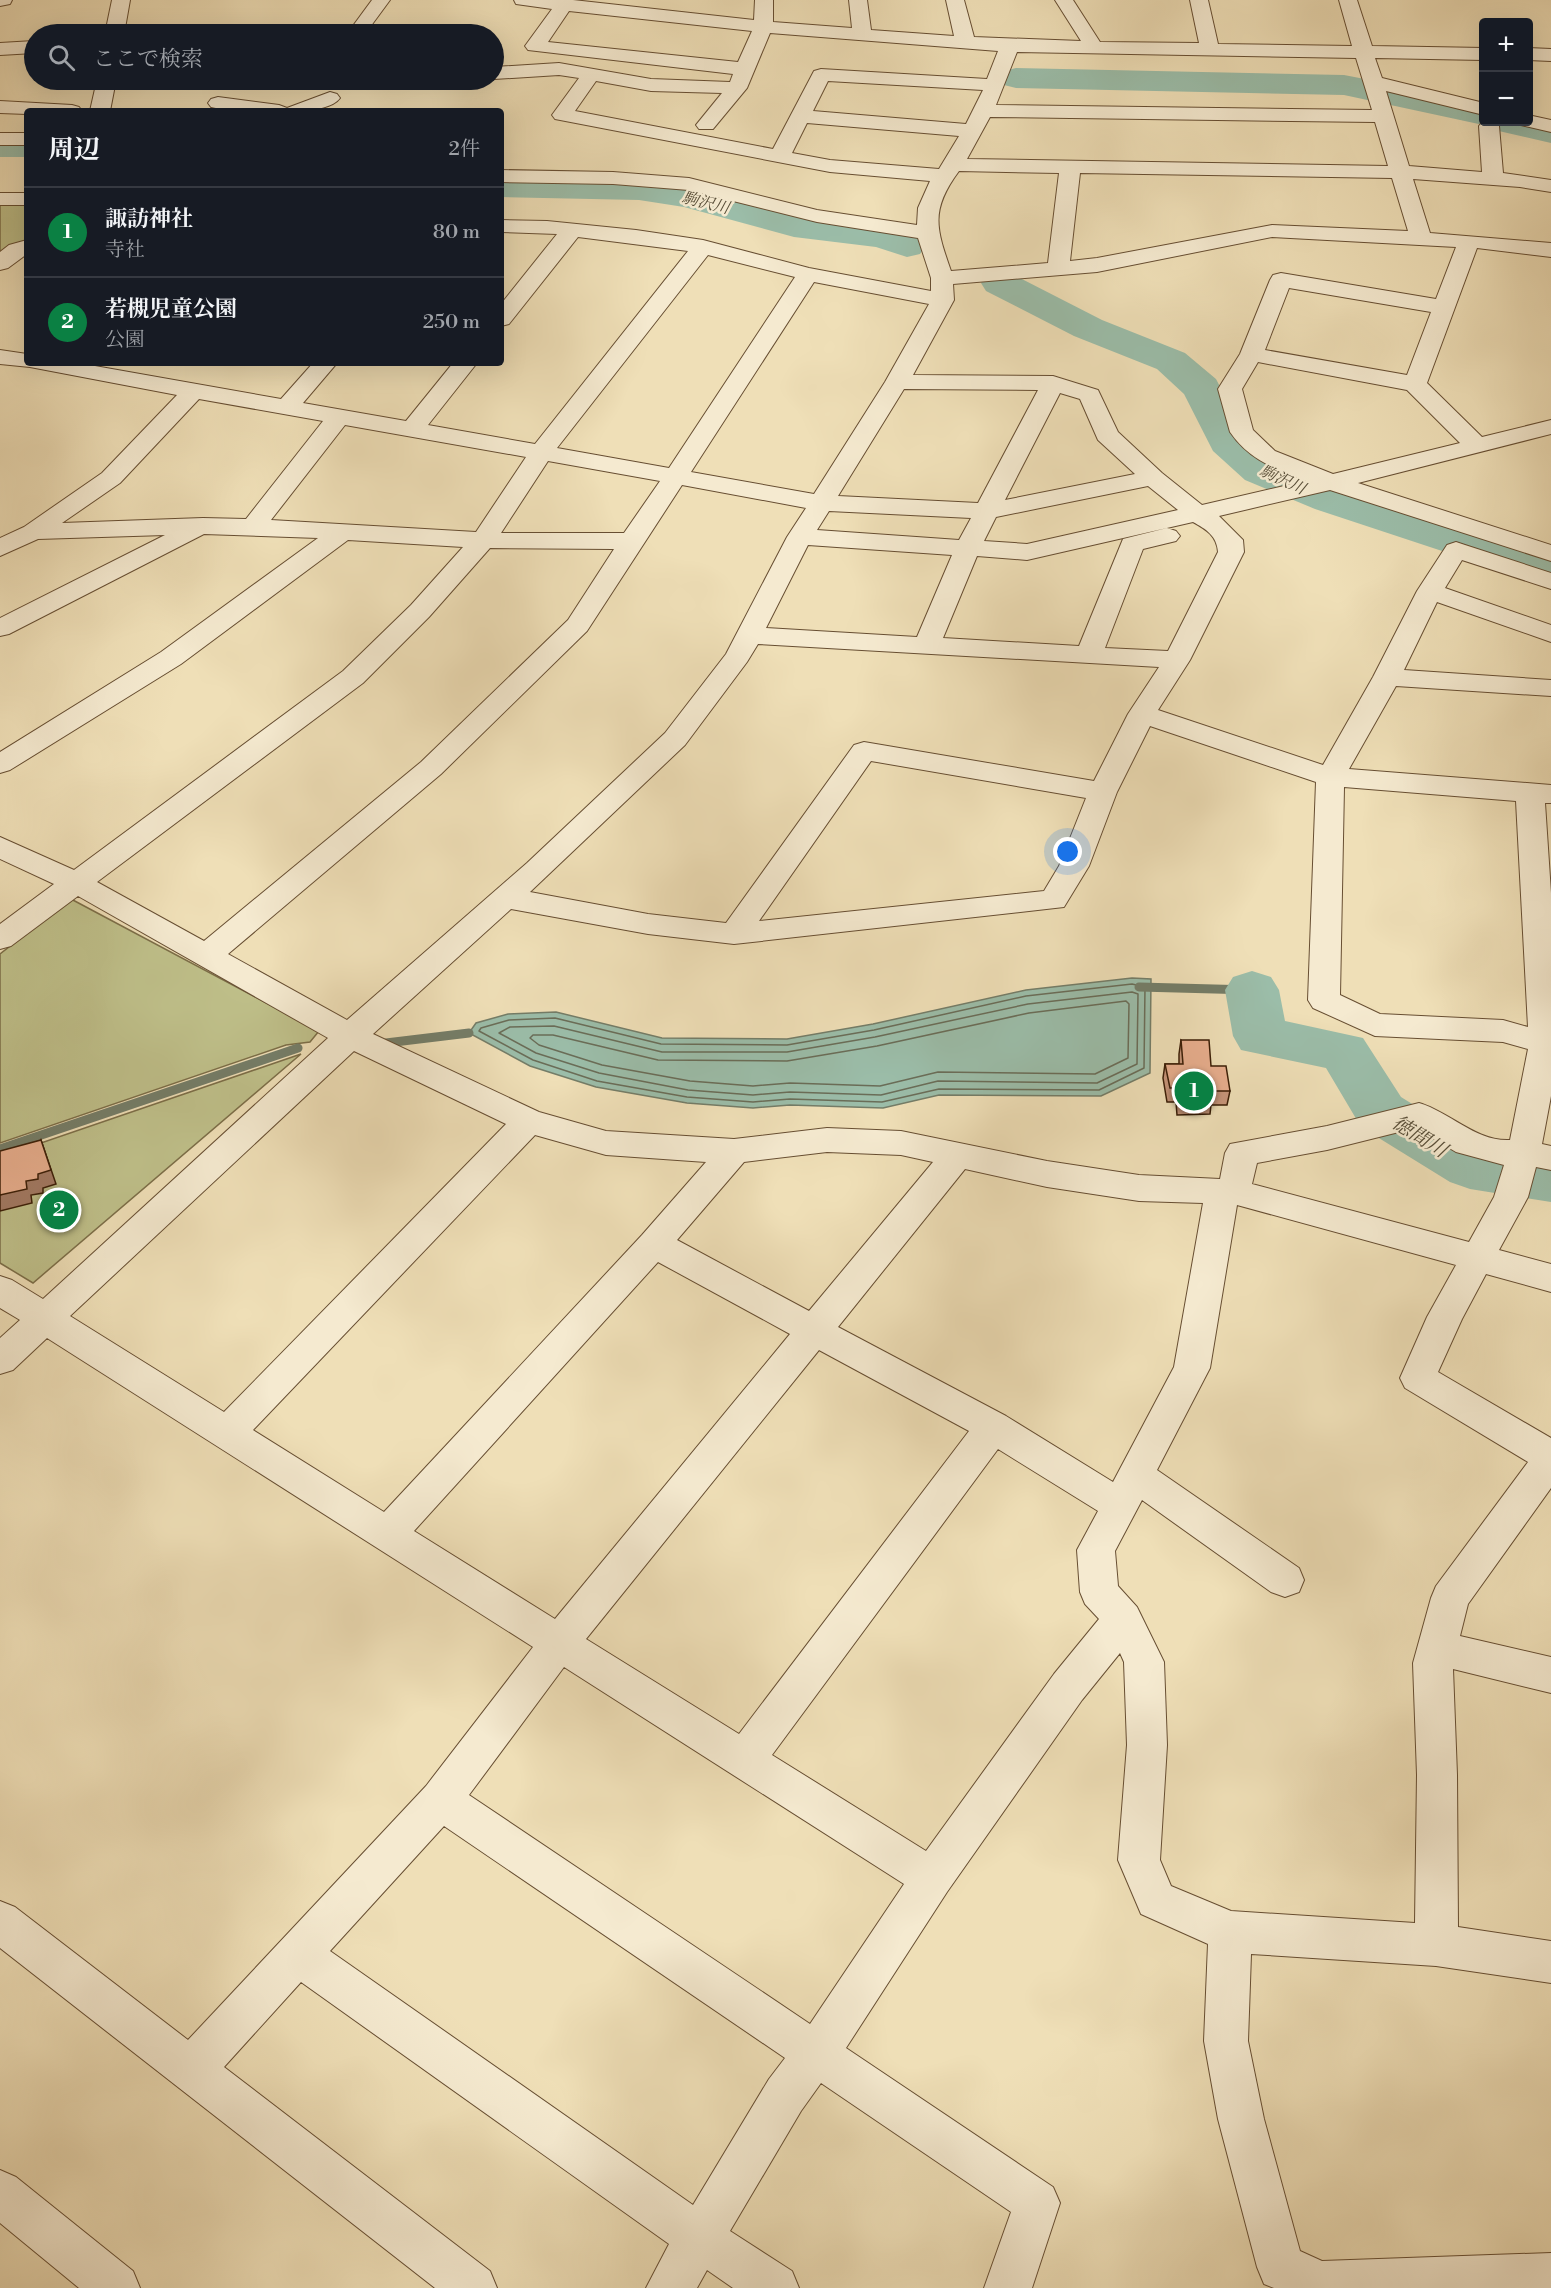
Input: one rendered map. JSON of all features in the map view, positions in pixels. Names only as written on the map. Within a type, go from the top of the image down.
[{"type":"street","points":[[117,24],[121,0]]},
{"type":"street","points":[[363,24],[381,0]]},
{"type":"street","points":[[523,0],[763,27],[1010,46],[1479,54]]},
{"type":"street","points":[[706,125],[737,88],[763,27],[764,0]]},
{"type":"street","points":[[858,0],[862,34]]},
{"type":"street","points":[[955,0],[965,41]]},
{"type":"street","points":[[1064,0],[1094,47]]},
{"type":"street","points":[[1199,0],[1210,49]]},
{"type":"street","points":[[1348,0],[1422,239]]},
{"type":"street","points":[[564,4],[536,46],[745,69]]},
{"type":"street","points":[[0,1360],[350,1036],[505,898],[675,739],[738,656],[800,537],[897,382],[942,289],[927,233],[929,208],[938,185],[949,171],[983,111],[1010,46]]},
{"type":"street","points":[[0,49],[24,48]]},
{"type":"street","points":[[1533,54],[1551,55]]},
{"type":"street","points":[[504,72],[559,69],[651,85],[737,88]]},
{"type":"street","points":[[591,75],[562,116],[830,166],[949,171],[1070,166],[1401,172],[1551,186]]},
{"type":"street","points":[[779,157],[821,75],[994,85]]},
{"type":"street","points":[[1374,82],[1479,116]]},
{"type":"street","points":[[101,108],[104,90]]},
{"type":"street","points":[[302,108],[331,96]]},
{"type":"street","points":[[218,104],[253,108]]},
{"type":"street","points":[[0,107],[24,108]]},
{"type":"street","points":[[983,111],[1384,116]]},
{"type":"street","points":[[800,116],[973,131]]},
{"type":"street","points":[[1533,122],[1551,126]]},
{"type":"street","points":[[1487,126],[1493,179]]},
{"type":"street","points":[[0,139],[24,139]]},
{"type":"street","points":[[1058,269],[1070,166]]},
{"type":"street","points":[[504,176],[614,178],[689,184],[817,216],[927,233]]},
{"type":"street","points":[[0,198],[24,199]]},
{"type":"street","points":[[504,226],[636,236],[703,247],[808,274],[942,289],[1058,269],[1097,265],[1272,231],[1469,241],[1551,250]]},
{"type":"street","points":[[504,315],[572,230]]},
{"type":"street","points":[[1415,384],[1469,241]]},
{"type":"street","points":[[0,939],[353,677],[420,611],[483,540],[542,452],[703,247]]},
{"type":"street","points":[[0,262],[24,248]]},
{"type":"street","points":[[207,955],[431,768],[578,625],[808,274]]},
{"type":"street","points":[[1443,307],[1281,280],[1252,354],[1230,389],[1242,432],[1266,456],[1325,484],[1551,553]]},
{"type":"street","points":[[1252,354],[1415,384],[1477,446]]},
{"type":"street","points":[[1,360],[24,361]]},
{"type":"street","points":[[55,366],[822,503],[988,512],[1153,478]]},
{"type":"street","points":[[157,385],[175,366]]},
{"type":"street","points":[[287,407],[321,366]]},
{"type":"street","points":[[412,429],[463,366]]},
{"type":"street","points":[[505,898],[648,924],[734,933],[1053,900],[1074,866],[1103,792],[1142,714],[1177,660],[1231,552],[1230,540],[1153,478],[1107,435],[1090,395],[1053,383],[897,382]]},
{"type":"street","points":[[927,645],[967,549],[1053,383]]},
{"type":"street","points":[[0,548],[33,532],[111,478],[194,390]]},
{"type":"street","points":[[254,526],[339,416]]},
{"type":"street","points":[[1089,655],[1132,544],[1267,498],[1551,428]]},
{"type":"street","points":[[800,537],[1027,552],[1206,519]]},
{"type":"street","points":[[0,628],[203,526]]},
{"type":"street","points":[[33,532],[254,526],[483,540],[631,541]]},
{"type":"street","points":[[0,764],[171,658],[343,532]]},
{"type":"street","points":[[1548,1043],[1503,1031],[1375,1025],[1324,1000],[1330,777],[1387,677],[1430,591],[1456,550],[1551,581]]},
{"type":"street","points":[[1430,591],[1551,634]]},
{"type":"street","points":[[748,635],[1177,660]]},
{"type":"street","points":[[1387,677],[1551,688]]},
{"type":"street","points":[[1142,714],[1330,777],[1540,792],[1548,1043],[1532,1157],[1445,1317],[1418,1378],[1551,1458],[1450,1598],[1433,1663],[1437,1775],[1436,1946]]},
{"type":"street","points":[[734,933],[864,751],[1103,792]]},
{"type":"street","points":[[0,847],[75,882],[350,1036],[529,1121],[606,1143],[734,1151],[827,1140],[901,1143],[1047,1174],[1138,1188],[1228,1192],[1551,1278]]},
{"type":"street","points":[[1532,1157],[1501,1153],[1468,1143],[1419,1115],[1393,1123],[1242,1153],[1228,1192],[1192,1368],[1096,1550],[1099,1592],[1123,1619],[1144,1662],[1147,1745],[1140,1860],[1156,1900],[1230,1932],[1436,1946],[1551,1962]]},
{"type":"street","points":[[227,1433],[529,1121]]},
{"type":"street","points":[[388,1534],[654,1244],[734,1151]]},
{"type":"street","points":[[191,2070],[441,1800],[559,1643],[957,1156]]},
{"type":"street","points":[[654,1244],[993,1427],[1128,1490],[1285,1580]]},
{"type":"street","points":[[0,1290],[932,1878]]},
{"type":"street","points":[[744,1760],[993,1427]]},
{"type":"street","points":[[670,2288],[785,2095],[932,1878],[1068,1687],[1123,1619]]},
{"type":"street","points":[[1438,1648],[1551,1675]]},
{"type":"street","points":[[441,1800],[1037,2203],[1008,2288]]},
{"type":"street","points":[[0,1923],[473,2288]]},
{"type":"street","points":[[1230,1932],[1226,2041],[1241,2119],[1281,2267],[1321,2285],[1551,2277]]},
{"type":"street","points":[[298,1954],[700,2238],[775,2288]]},
{"type":"street","points":[[0,2193],[116,2288]]},
{"type":"green space","points":[[0,200],[24,200],[24,246],[0,260]]},
{"type":"green space","points":[[71,899],[319,1031],[310,1042],[286,1045],[0,1143],[0,954]]},
{"type":"green space","points":[[301,1054],[33,1283],[0,1263],[0,1157]]},
{"type":"water","points":[[1132,978],[1151,979],[1150,1073],[1101,1096],[939,1095],[883,1108],[790,1105],[753,1108],[687,1103],[596,1087],[530,1066],[469,1033],[476,1023],[508,1014],[556,1012],[662,1038],[787,1039],[873,1024],[1026,990]]},
{"type":"building","points":[[1181,1040],[1209,1040],[1211,1066],[1226,1066],[1230,1091],[1212,1091],[1212,1100],[1180,1101],[1179,1088],[1170,1088],[1165,1064],[1183,1064]]},
{"type":"building","points":[[41,1140],[51,1170],[38,1174],[38,1179],[26,1181],[27,1189],[0,1195],[0,1151]]},
{"type":"waterway","points":[[1016,78],[1344,85],[1401,96],[1479,116]]},
{"type":"waterway","points":[[1520,126],[1551,133]]},
{"type":"waterway","name":"駒沢川","points":[[0,146],[24,146]]},
{"type":"waterway","name":"駒沢川","points":[[504,186],[639,189],[687,197],[794,226],[883,237],[907,246]]},
{"type":"waterway","name":"駒沢川","points":[[1000,283],[1088,328],[1171,361],[1202,388],[1228,442],[1260,471],[1330,500],[1551,574]]},
{"type":"waterway","points":[[1139,987],[1252,990]]},
{"type":"waterway","name":"徳間川","points":[[1252,990],[1260,1036],[1344,1052],[1381,1112],[1470,1167],[1551,1180]]},
{"type":"waterway","points":[[386,1043],[469,1033]]},
{"type":"waterway","points":[[0,1149],[298,1048]]},
{"type":"place","name":"諏訪神社","points":[[1194,1091]]},
{"type":"place","name":"若槻児童公園","points":[[59,1210]]}]
